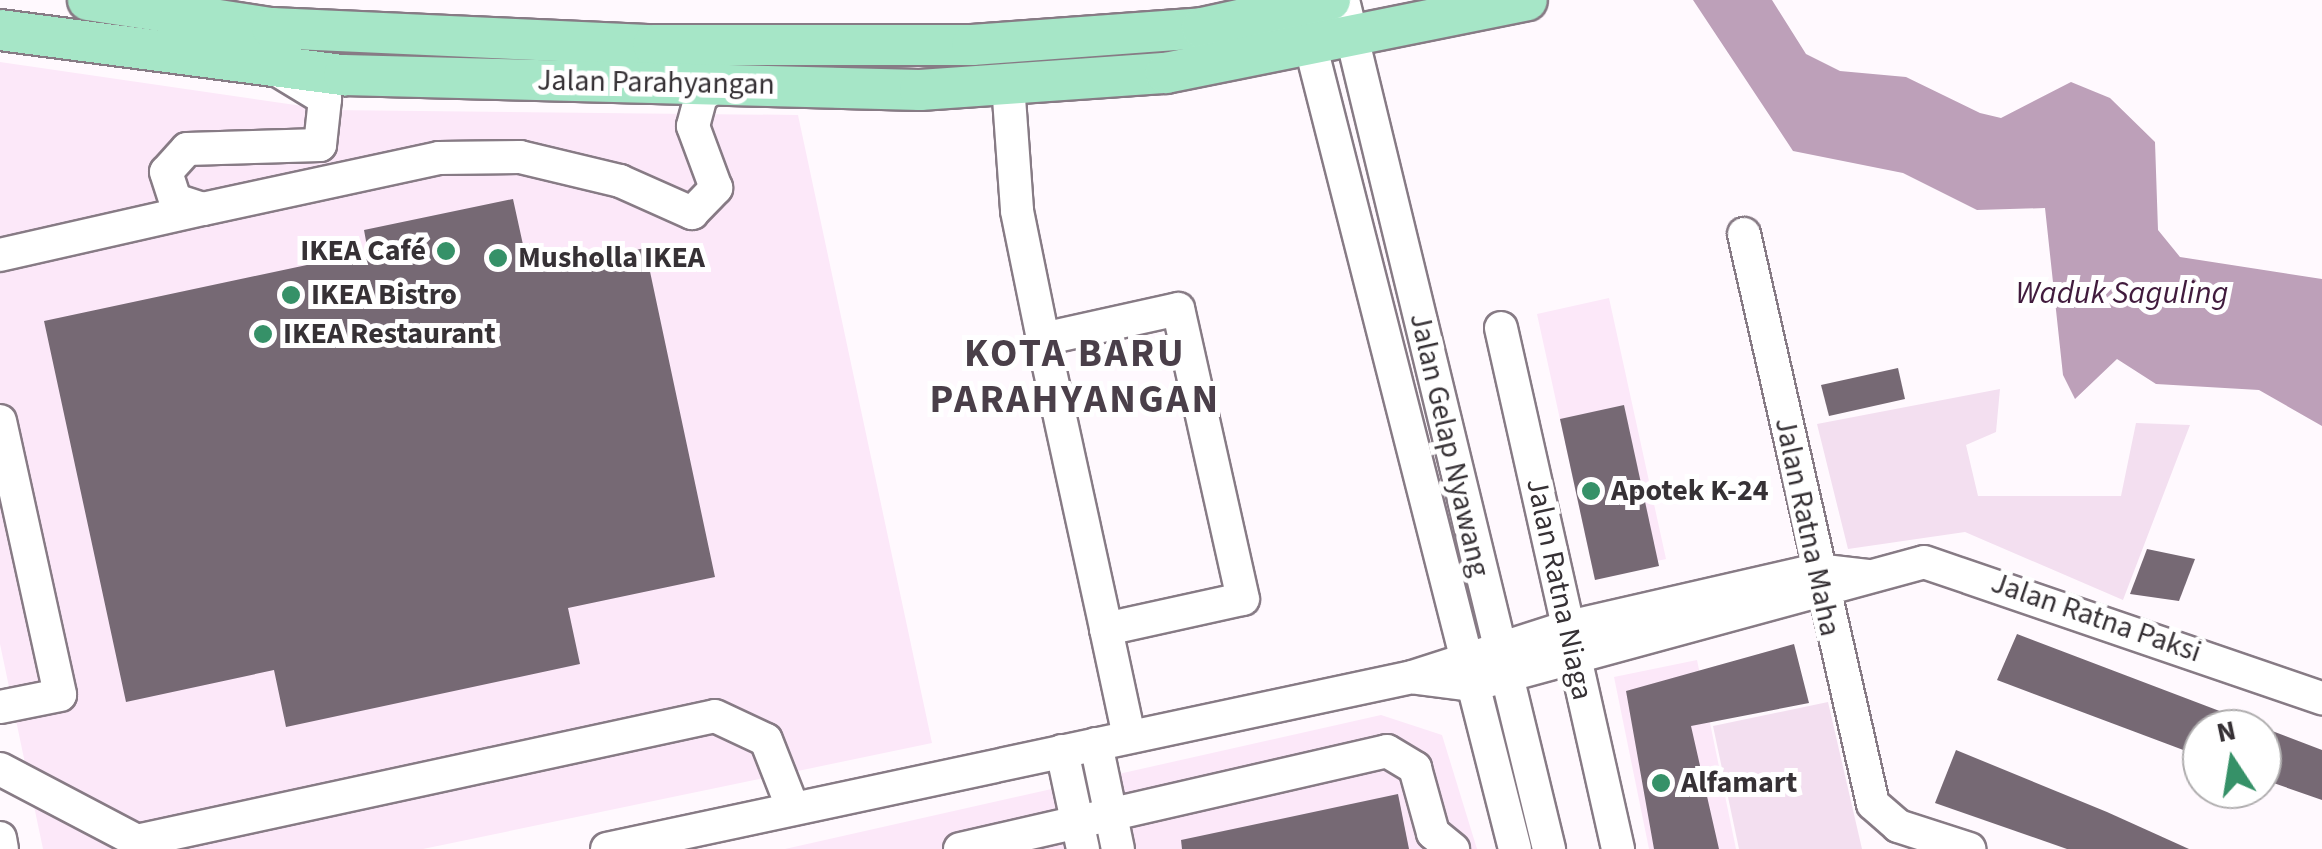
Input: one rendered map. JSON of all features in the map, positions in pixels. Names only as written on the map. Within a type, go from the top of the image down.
[{"type":"main road","name":"Jalan Parahyangan","points":[[88,0],[269,47],[972,45],[1202,28],[1315,4]]},
{"type":"main road","name":"Jalan Parahyangan","points":[[0,30],[269,47],[718,85],[1008,84],[1166,74],[1312,48],[1527,0]]},
{"type":"street","points":[[1343,0],[1354,39]]},
{"type":"street","name":"Jalan Parahyangan","points":[[1312,48],[1315,4]]},
{"type":"street","name":"Jalan Gelap Nyawang","points":[[1354,39],[1485,666],[1509,848]]},
{"type":"street","points":[[203,209],[169,192],[166,172],[178,154],[307,152],[326,136],[325,98],[269,47]]},
{"type":"street","name":"Jalan Gelap Nyawang","points":[[1312,48],[1485,666],[1549,849]]},
{"type":"street","points":[[1008,84],[1010,168],[1129,736]]},
{"type":"street","points":[[0,255],[439,158],[520,157],[620,181],[692,213],[716,188],[693,126],[701,96],[718,85]]},
{"type":"street","name":"Jalan Ratna Maha","points":[[1744,234],[1818,582],[1882,816],[1969,849]]},
{"type":"street","points":[[1044,339],[1178,309],[1243,599],[1106,628]]},
{"type":"street","name":"Jalan Ratna Niaga","points":[[1500,328],[1618,849]]},
{"type":"street","points":[[0,421],[60,694],[0,707]]},
{"type":"street","name":"Jalan Ratna Paksi","points":[[607,849],[1129,736],[1485,666],[1818,582],[1942,564],[2322,698]]},
{"type":"street","points":[[0,768],[137,841],[715,716],[766,740],[793,809]]},
{"type":"street","points":[[1096,744],[1118,849]]},
{"type":"street","points":[[1062,751],[1081,836]]},
{"type":"street","points":[[960,849],[1081,836],[1112,815],[1387,751],[1415,768],[1433,833],[1453,849]]},
{"type":"street","points":[[0,838],[2,849]]},
{"type":"shaded area","points":[[0,62],[330,110],[798,115],[932,743],[423,849],[43,849],[0,644]]},
{"type":"shaded area","points":[[1609,298],[1666,559],[1594,575],[1537,314]]},
{"type":"shaded area","points":[[2000,389],[1996,432],[1966,445],[1978,496],[2121,496],[2136,423],[2190,425],[2123,600],[1965,532],[1848,549],[1817,424]]},
{"type":"shaded area","points":[[1697,660],[1736,849],[1649,849],[1614,677]]},
{"type":"shaded area","points":[[1828,702],[1862,849],[1739,849],[1713,726]]},
{"type":"shaded area","points":[[1381,715],[1442,735],[1477,849],[785,849]]},
{"type":"water","name":"Waduk Saguling","points":[[1693,0],[1772,0],[1806,54],[1840,71],[1906,77],[1980,113],[2001,118],[2071,82],[2110,98],[2155,142],[2158,230],[2180,257],[2322,279],[2322,426],[2259,390],[2156,384],[2117,359],[2075,399],[2063,375],[2045,208],[1977,210],[1903,173],[1793,151]]},
{"type":"building","points":[[513,199],[529,272],[645,248],[715,577],[568,608],[580,664],[286,727],[274,670],[126,702],[44,321],[368,252],[364,230]]},
{"type":"building","points":[[1898,368],[1905,399],[1829,416],[1821,385]]},
{"type":"building","points":[[1624,405],[1659,566],[1595,580],[1560,419]]},
{"type":"building","points":[[2147,549],[2195,559],[2179,601],[2130,594]]},
{"type":"building","points":[[2017,634],[2214,709],[2182,709],[2182,749],[1997,680]]},
{"type":"building","points":[[1794,644],[1809,703],[1691,726],[1719,849],[1654,849],[1626,691]]},
{"type":"building","points":[[2282,735],[2322,750],[2322,800],[2282,786]]},
{"type":"building","points":[[1956,750],[2189,849],[2067,849],[1935,803]]},
{"type":"building","points":[[1398,794],[1409,849],[1182,849],[1181,840]]},
{"type":"place","name":"IKEA Café","points":[[446,251]]},
{"type":"place","name":"Musholla IKEA","points":[[498,258]]},
{"type":"place","name":"IKEA Bistro","points":[[291,295]]},
{"type":"place","name":"IKEA Restaurant","points":[[263,334]]},
{"type":"place","name":"Apotek K-24","points":[[1591,491]]},
{"type":"place","name":"Alfamart","points":[[1661,783]]},
{"type":"district","name":"KOTA BARU PARAHYANGAN","points":[[1075,377]]}]
